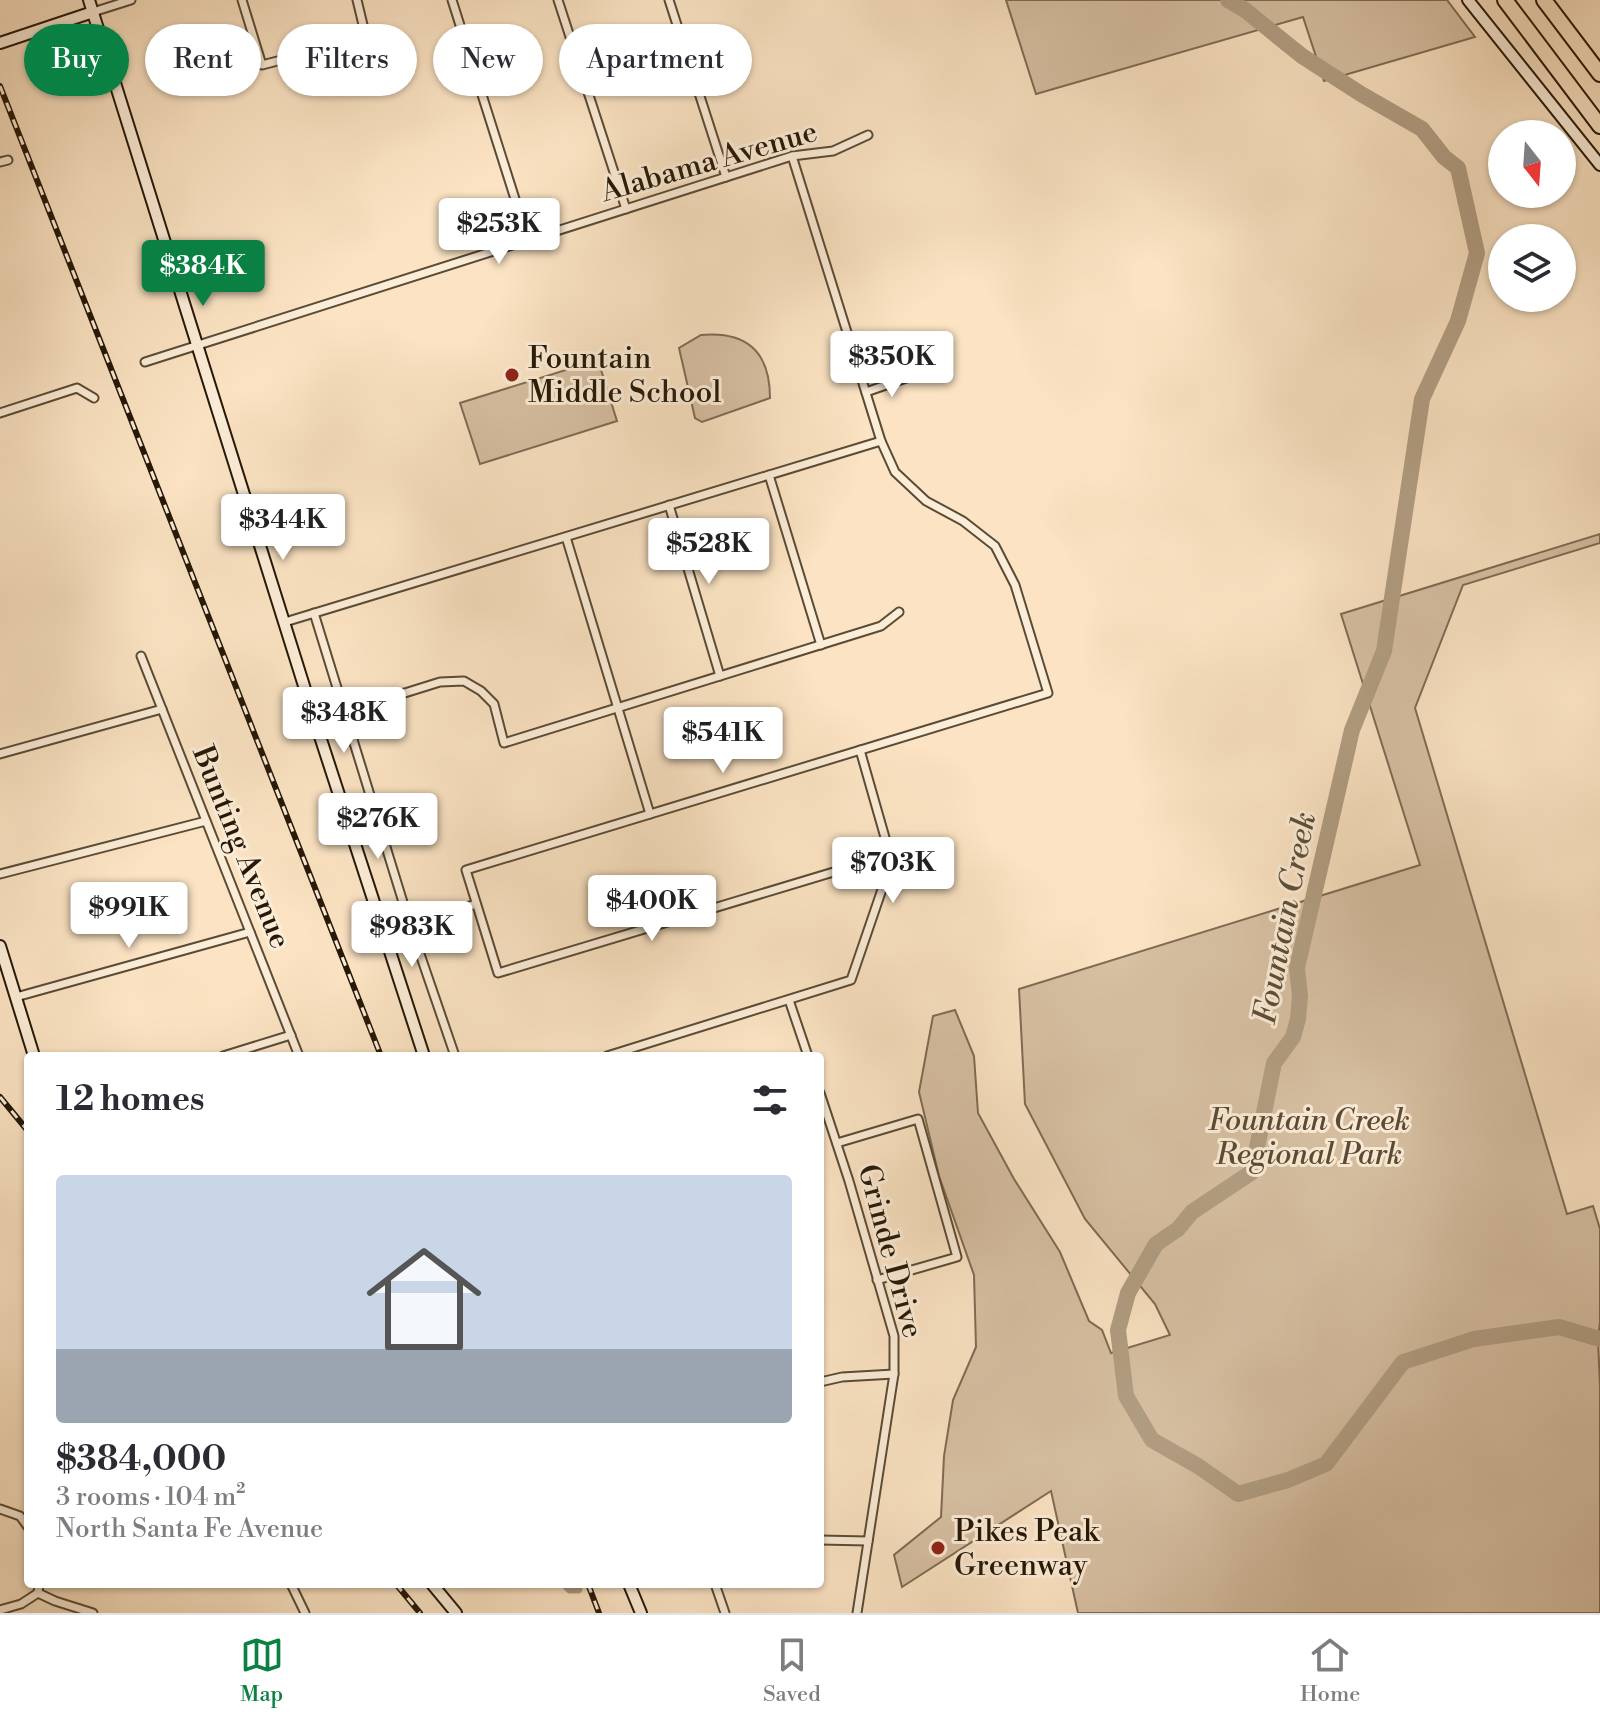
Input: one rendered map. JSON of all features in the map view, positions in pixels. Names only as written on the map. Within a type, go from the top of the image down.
[{"type":"highway","points":[[1505,0],[1600,126]]},
{"type":"highway","points":[[1544,0],[1600,74]]},
{"type":"main road","points":[[89,0],[315,721],[423,1052]]},
{"type":"main road","points":[[1468,0],[1600,165]]},
{"type":"main road","points":[[0,43],[93,12]]},
{"type":"main road","points":[[0,946],[33,1052]]},
{"type":"main road","points":[[435,1588],[456,1613]]},
{"type":"main road","points":[[631,1588],[641,1613]]},
{"type":"street","points":[[93,12],[131,0]]},
{"type":"street","points":[[242,0],[262,65],[362,39],[364,29],[357,0]]},
{"type":"street","points":[[452,0],[528,240]]},
{"type":"street","points":[[558,0],[626,209]]},
{"type":"street","points":[[669,0],[726,177]]},
{"type":"street","name":"Alabama Avenue","points":[[145,362],[792,156],[833,151],[868,135]]},
{"type":"street","points":[[792,156],[881,441],[895,472],[926,501],[963,521],[995,546],[1015,585],[1048,693],[466,870],[498,973],[890,855]]},
{"type":"street","points":[[866,392],[909,377]]},
{"type":"street","points":[[0,413],[77,388],[94,398]]},
{"type":"street","points":[[285,622],[881,441]]},
{"type":"street","points":[[769,475],[821,645]]},
{"type":"street","points":[[669,505],[720,676]]},
{"type":"street","points":[[566,537],[650,814]]},
{"type":"street","points":[[315,721],[440,682],[464,681],[481,691],[494,704],[504,743],[881,626],[899,612]]},
{"type":"street","points":[[314,613],[410,925],[454,1052]]},
{"type":"street","name":"Bunting Avenue","points":[[141,656],[297,1052]]},
{"type":"street","points":[[0,754],[162,709]]},
{"type":"street","points":[[620,1052],[851,980],[890,866],[890,855],[860,750]]},
{"type":"street","points":[[0,874],[206,821]]},
{"type":"street","points":[[383,933],[476,904]]},
{"type":"street","points":[[16,997],[250,932]]},
{"type":"street","points":[[789,1000],[807,1052]]},
{"type":"street","points":[[236,1052],[291,1035]]},
{"type":"street","name":"Grinde Drive","points":[[824,1105],[894,1336],[894,1374],[857,1613]]},
{"type":"street","points":[[837,1143],[918,1119],[957,1257],[877,1280]]},
{"type":"street","points":[[824,1381],[894,1374]]},
{"type":"street","points":[[0,1509],[20,1516],[24,1522]]},
{"type":"street","points":[[824,1540],[868,1541]]},
{"type":"street","points":[[0,1610],[21,1604],[38,1588],[55,1601],[93,1613]]},
{"type":"street","points":[[293,1588],[305,1613]]},
{"type":"street","points":[[716,1588],[725,1613]]},
{"type":"green space","points":[[1006,0],[1447,0],[1475,37],[1324,81],[1303,17],[1036,94]]},
{"type":"green space","points":[[701,335],[731,337],[753,348],[766,368],[770,398],[702,422],[695,418],[679,348]]},
{"type":"green space","points":[[598,360],[617,421],[480,464],[460,403]]},
{"type":"green space","name":"Fountain Creek Regional Park","points":[[1600,534],[1600,543],[1463,585],[1415,708],[1567,1214],[1593,1206],[1600,1229],[1600,1613],[1078,1613],[1051,1491],[902,1587],[894,1555],[941,1517],[944,1456],[953,1400],[976,1347],[974,1275],[939,1176],[919,1092],[933,1016],[955,1010],[974,1056],[978,1113],[1014,1179],[1060,1252],[1089,1321],[1102,1330],[1111,1353],[1170,1335],[1155,1304],[1085,1219],[1025,1104],[1019,989],[1420,865],[1341,614]]},
{"type":"waterway","name":"Fountain Creek","points":[[1228,0],[1302,56],[1422,129],[1444,157],[1458,168],[1477,253],[1458,321],[1422,399],[1384,651],[1352,730],[1297,968],[1300,996],[1298,1019],[1293,1037],[1274,1063],[1252,1172],[1192,1212],[1178,1229],[1156,1244],[1128,1293],[1118,1330],[1126,1396],[1152,1440],[1198,1466],[1238,1494],[1288,1480],[1326,1464],[1403,1362],[1474,1339],[1559,1327],[1600,1339]]},
{"type":"waterway","points":[[569,1588],[578,1589]]},
{"type":"railway","points":[[0,86],[379,1052]]},
{"type":"railway","points":[[0,1097],[24,1126]]},
{"type":"railway","points":[[399,1588],[420,1613]]},
{"type":"railway","points":[[590,1588],[599,1613]]},
{"type":"place","name":"Fountain Middle School","points":[[512,375]]},
{"type":"place","name":"Pikes Peak Greenway","points":[[938,1548]]}]
